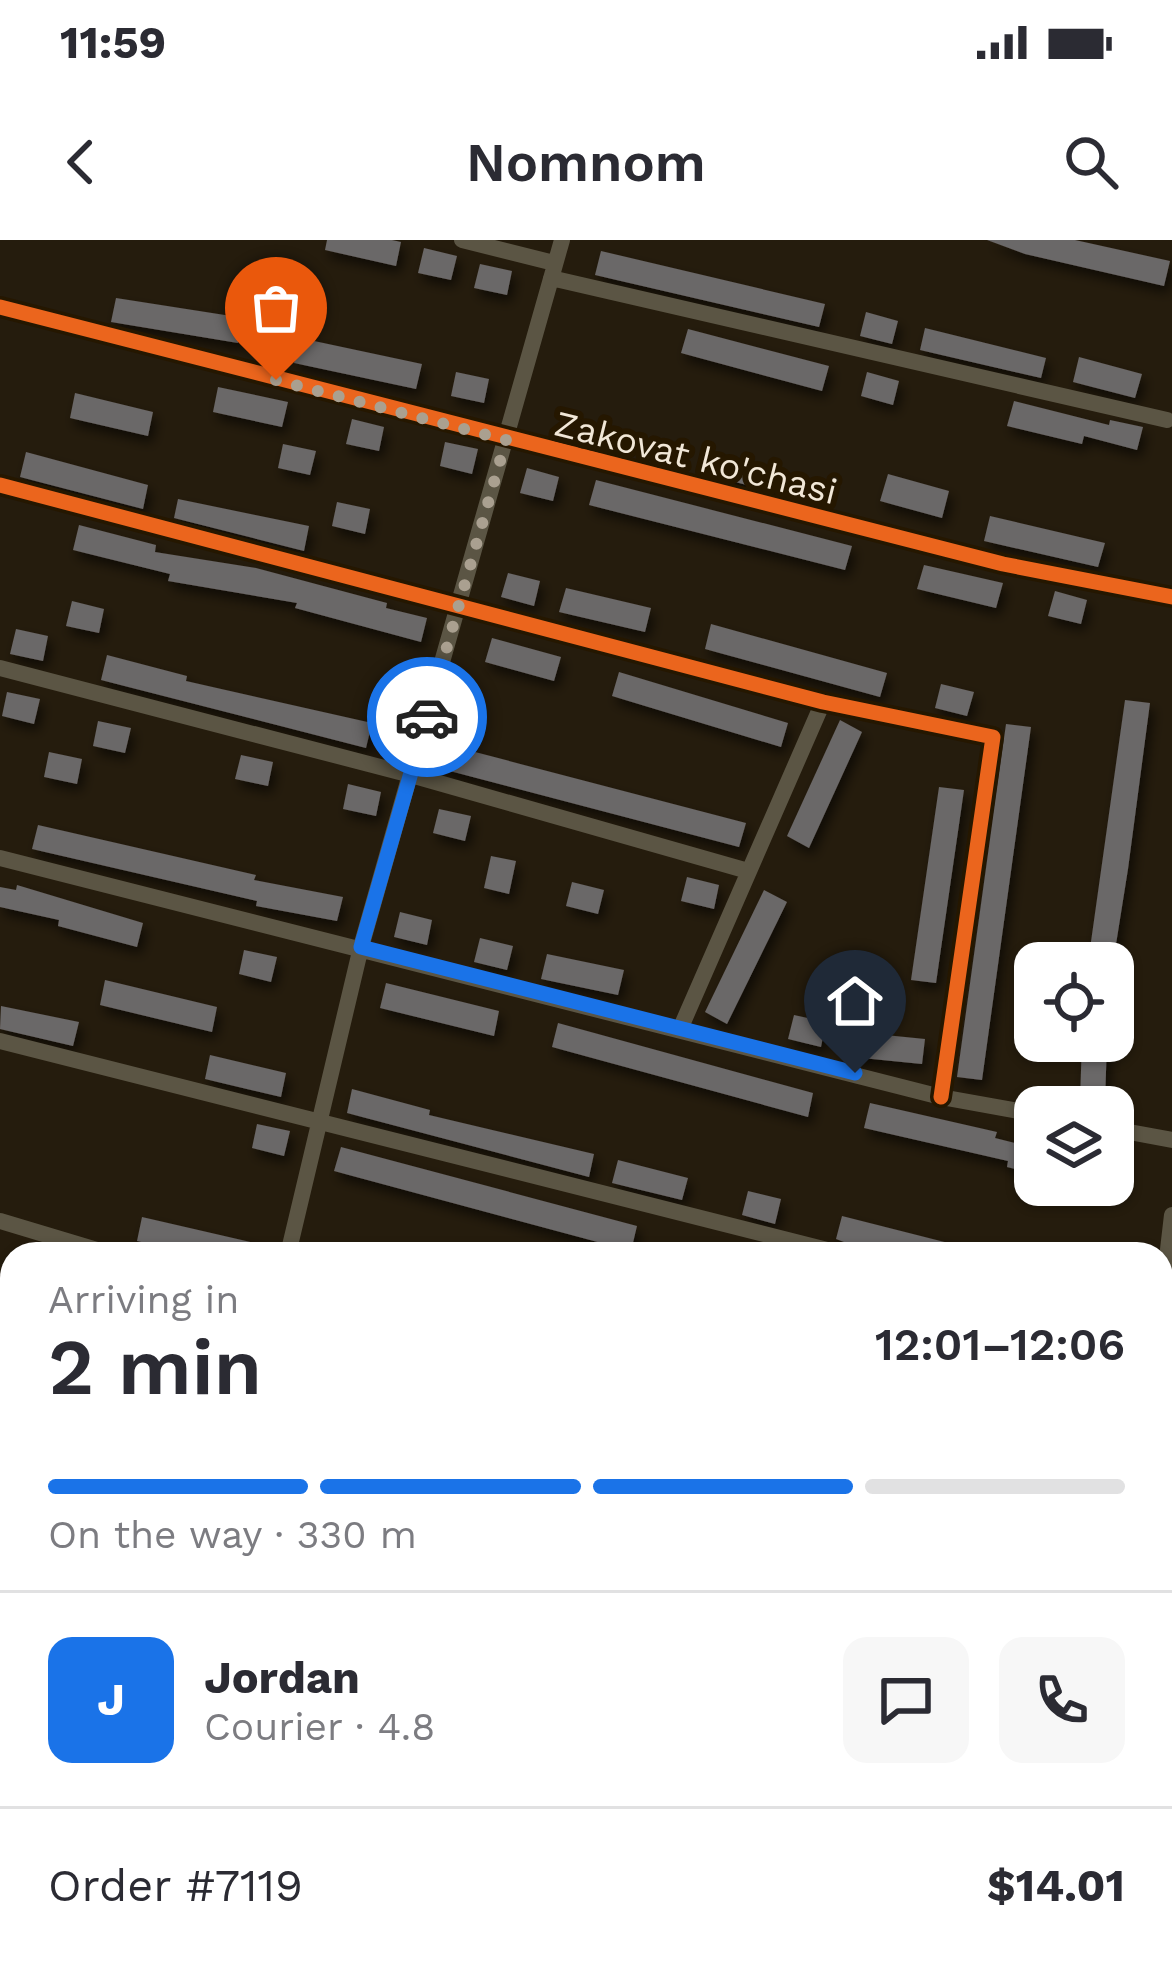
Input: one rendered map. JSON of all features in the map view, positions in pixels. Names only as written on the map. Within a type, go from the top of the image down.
[{"type":"street","points":[[462,240],[553,270],[1167,420]]},
{"type":"street","points":[[291,1242],[361,947],[562,240]]},
{"type":"street","name":"Zakovat ko'chasi","points":[[0,307],[1003,564],[1172,597]]},
{"type":"street","points":[[0,485],[458,602],[823,702],[993,737],[941,1096]]},
{"type":"street","points":[[0,668],[411,775],[748,871]]},
{"type":"street","points":[[681,1027],[823,702]]},
{"type":"street","points":[[0,858],[941,1096],[1014,1110]]},
{"type":"street","points":[[0,1041],[795,1242]]},
{"type":"street","points":[[1134,1133],[1172,1140]]},
{"type":"street","points":[[0,1221],[66,1242]]},
{"type":"building","points":[[327,240],[401,242],[396,266],[325,250]]},
{"type":"building","points":[[987,240],[1075,240],[1170,261],[1164,286],[1025,254]]},
{"type":"building","points":[[424,248],[457,256],[451,280],[418,273]]},
{"type":"building","points":[[601,251],[825,304],[819,327],[595,275]]},
{"type":"building","points":[[480,264],[512,271],[507,295],[474,288]]},
{"type":"building","points":[[116,298],[244,318],[238,343],[111,322]]},
{"type":"building","points":[[866,312],[898,321],[892,344],[860,336]]},
{"type":"building","points":[[925,328],[1046,358],[1041,378],[920,350]]},
{"type":"building","points":[[688,329],[829,366],[822,391],[681,353]]},
{"type":"building","points":[[300,338],[422,364],[416,389],[294,363]]},
{"type":"building","points":[[1079,357],[1142,374],[1135,398],[1073,382]]},
{"type":"building","points":[[456,372],[489,379],[484,403],[451,396]]},
{"type":"building","points":[[867,372],[899,381],[893,405],[861,396]]},
{"type":"building","points":[[218,387],[288,402],[282,427],[213,412]]},
{"type":"building","points":[[75,393],[153,412],[148,436],[70,418]]},
{"type":"building","points":[[1014,401],[1109,425],[1110,420],[1143,427],[1137,450],[1084,436],[1082,444],[1007,426]]},
{"type":"building","points":[[352,419],[384,427],[379,451],[346,444]]},
{"type":"building","points":[[445,442],[478,449],[472,474],[440,466]]},
{"type":"building","points":[[283,444],[316,451],[310,475],[278,468]]},
{"type":"building","points":[[26,452],[148,485],[143,509],[20,477]]},
{"type":"building","points":[[726,458],[797,479],[792,497],[720,478]]},
{"type":"building","points":[[527,468],[559,477],[553,501],[520,493]]},
{"type":"building","points":[[888,474],[949,491],[942,518],[880,501]]},
{"type":"building","points":[[596,480],[852,546],[845,570],[589,505]]},
{"type":"building","points":[[178,499],[309,526],[304,551],[174,518]]},
{"type":"building","points":[[337,502],[370,509],[365,534],[332,526]]},
{"type":"building","points":[[990,516],[1105,543],[1098,567],[984,541]]},
{"type":"building","points":[[79,525],[156,545],[155,552],[256,568],[387,603],[386,608],[427,618],[421,642],[295,608],[297,603],[168,581],[170,574],[73,550]]},
{"type":"building","points":[[924,565],[1003,583],[996,608],[917,589]]},
{"type":"building","points":[[508,573],[540,581],[534,606],[501,597]]},
{"type":"building","points":[[566,588],[651,608],[645,632],[559,612]]},
{"type":"building","points":[[1055,591],[1087,600],[1081,624],[1048,616]]},
{"type":"building","points":[[72,601],[104,609],[99,633],[66,626]]},
{"type":"building","points":[[711,624],[887,673],[880,697],[705,649]]},
{"type":"building","points":[[16,629],[48,636],[43,661],[10,654]]},
{"type":"building","points":[[492,638],[561,657],[554,681],[485,662]]},
{"type":"building","points":[[107,655],[187,676],[186,681],[372,723],[366,748],[101,680]]},
{"type":"building","points":[[619,672],[788,723],[781,747],[612,696]]},
{"type":"building","points":[[941,684],[974,692],[967,716],[935,708]]},
{"type":"building","points":[[7,692],[40,699],[34,724],[2,716]]},
{"type":"building","points":[[1125,700],[1150,703],[1116,942],[1091,942]]},
{"type":"building","points":[[840,720],[862,732],[809,848],[787,836]]},
{"type":"building","points":[[98,721],[131,728],[125,753],[93,746]]},
{"type":"building","points":[[1006,724],[1031,727],[982,1080],[957,1077]]},
{"type":"building","points":[[452,746],[746,823],[739,847],[446,770]]},
{"type":"building","points":[[49,752],[82,759],[77,784],[44,777]]},
{"type":"building","points":[[241,755],[273,762],[268,786],[235,779]]},
{"type":"building","points":[[348,784],[381,792],[376,816],[343,809]]},
{"type":"building","points":[[939,787],[964,790],[936,983],[911,980]]},
{"type":"building","points":[[439,809],[471,816],[465,841],[433,833]]},
{"type":"building","points":[[38,825],[256,875],[254,880],[343,897],[337,921],[256,906],[257,901],[32,849]]},
{"type":"building","points":[[491,856],[516,861],[509,894],[484,888]]},
{"type":"building","points":[[687,877],[719,885],[714,909],[681,901]]},
{"type":"building","points":[[572,882],[604,890],[598,914],[566,906]]},
{"type":"building","points":[[17,885],[143,923],[137,947],[58,926],[59,920],[0,907],[0,887],[16,890]]},
{"type":"building","points":[[764,890],[787,902],[727,1024],[705,1012]]},
{"type":"building","points":[[400,912],[432,920],[427,945],[394,937]]},
{"type":"building","points":[[480,938],[513,946],[507,970],[474,962]]},
{"type":"building","points":[[244,950],[277,957],[271,982],[239,974]]},
{"type":"building","points":[[547,954],[624,970],[618,995],[541,979]]},
{"type":"building","points":[[105,980],[217,1007],[212,1032],[100,1005]]},
{"type":"building","points":[[386,983],[499,1011],[494,1036],[380,1008]]},
{"type":"building","points":[[1,1006],[79,1022],[73,1046],[0,1029]]},
{"type":"building","points":[[794,1015],[826,1022],[821,1047],[788,1039]]},
{"type":"building","points":[[558,1023],[813,1093],[808,1117],[552,1047]]},
{"type":"building","points":[[845,1031],[925,1039],[922,1064],[842,1056]]},
{"type":"building","points":[[210,1055],[286,1073],[281,1097],[205,1079]]},
{"type":"building","points":[[1081,1062],[1106,1062],[1106,1086],[1080,1086]]},
{"type":"building","points":[[352,1089],[430,1110],[429,1115],[594,1154],[589,1177],[347,1113]]},
{"type":"building","points":[[870,1103],[997,1132],[995,1138],[1014,1143],[1014,1169],[1007,1167],[1008,1161],[864,1128]]},
{"type":"building","points":[[257,1124],[290,1131],[284,1156],[252,1148]]},
{"type":"building","points":[[341,1147],[637,1226],[633,1242],[598,1242],[334,1171]]},
{"type":"building","points":[[618,1160],[688,1178],[682,1200],[612,1183]]},
{"type":"building","points":[[748,1191],[781,1199],[775,1224],[742,1215]]},
{"type":"building","points":[[842,1216],[944,1242],[844,1242],[836,1239]]},
{"type":"building","points":[[142,1217],[250,1242],[141,1242],[137,1241]]},
{"type":"cycle path","points":[[0,307],[1003,564],[1172,597]]},
{"type":"cycle path","points":[[0,485],[823,702],[993,737],[941,1097]]},
{"type":"way so far","points":[[276,380],[506,440],[427,717]]},
{"type":"route","points":[[427,717],[361,947],[855,1073]]}]
